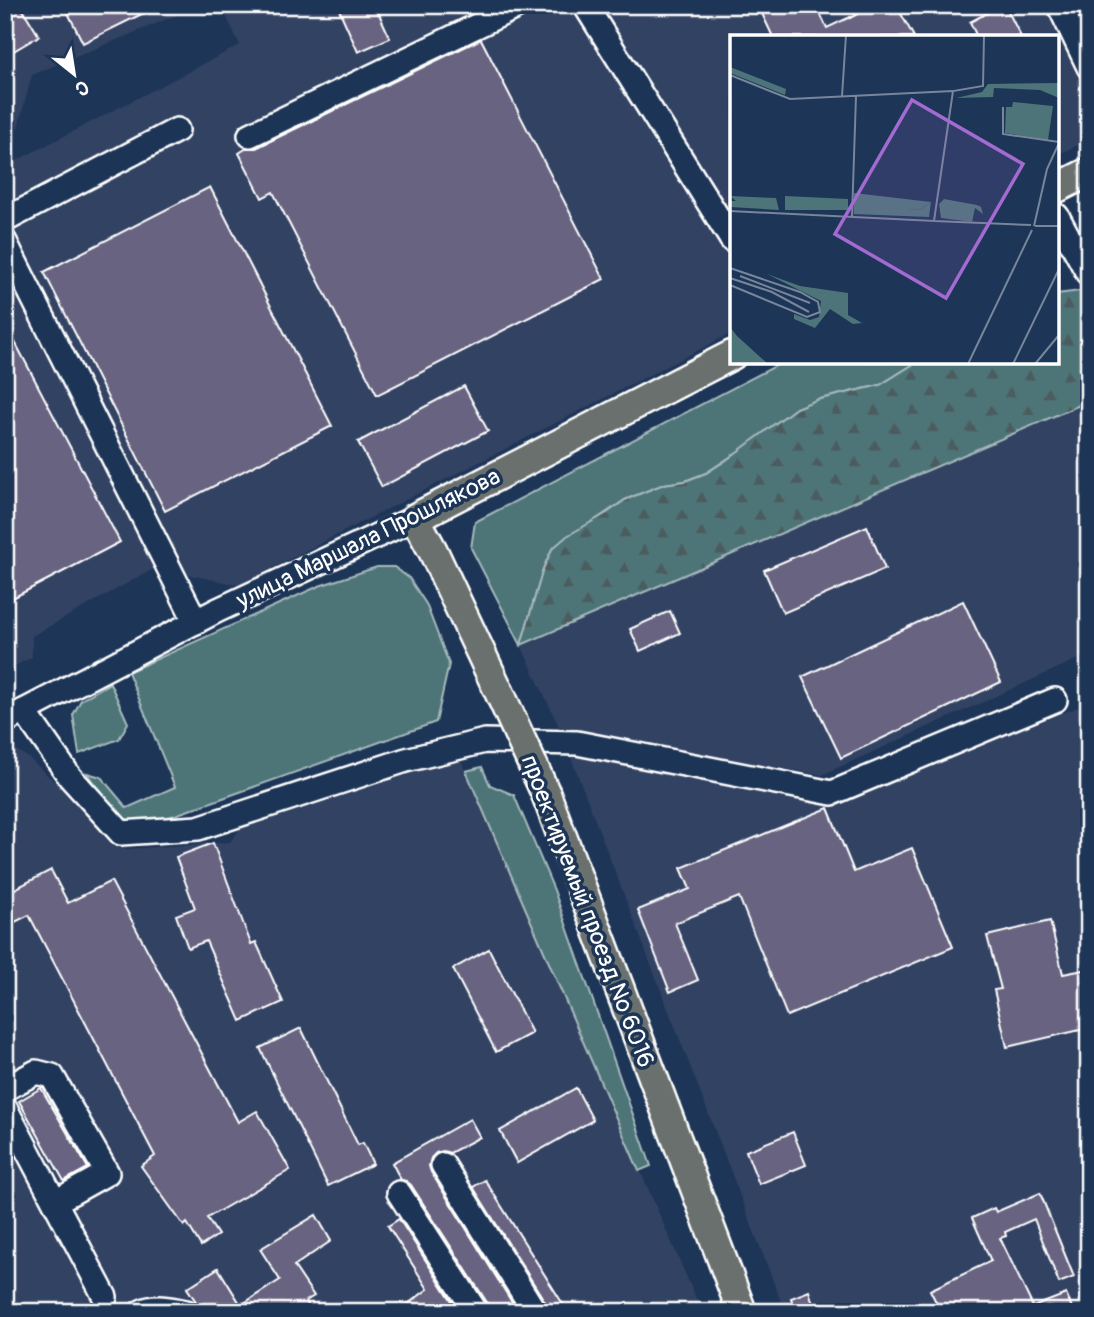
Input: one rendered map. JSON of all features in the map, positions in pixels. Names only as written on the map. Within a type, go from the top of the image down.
[{"type":"main road","points":[[1059,187],[1089,172]]},
{"type":"main road","name":"улица Маршала Прошлякова","points":[[415,518],[730,356]]},
{"type":"main road","name":"проектируемый проезд № 6016","points":[[415,518],[433,551],[546,794],[741,1312]]},
{"type":"street","points":[[250,135],[520,5]]},
{"type":"street","points":[[584,5],[730,237]]},
{"type":"street","points":[[1059,5],[1089,67]]},
{"type":"street","points":[[5,220],[177,130]]},
{"type":"street","points":[[1059,220],[1089,275]]},
{"type":"street","points":[[5,242],[196,622]]},
{"type":"street","name":"улица Маршала Прошлякова","points":[[15,716],[196,622],[415,518]]},
{"type":"street","points":[[15,716],[121,833],[198,828],[406,760],[485,741],[577,744],[832,793],[1055,701]]},
{"type":"street","points":[[5,1089],[36,1072],[52,1076],[107,1173],[55,1202]]},
{"type":"street","points":[[5,1108],[105,1297]]},
{"type":"street","points":[[443,1166],[535,1312]]},
{"type":"street","points":[[399,1193],[476,1312]]},
{"type":"street","points":[[141,1312],[146,1309],[169,1308],[186,1312]]},
{"type":"shaded area","points":[[5,5],[201,5],[32,75],[8,165],[240,45],[221,5],[1089,5],[1089,125],[1080,144],[1059,154],[1059,35],[730,35],[730,334],[239,585],[155,568],[32,636],[32,657],[5,671]]},
{"type":"shaded area","points":[[1089,401],[1089,654],[822,775],[561,731],[521,645]]},
{"type":"shaded area","points":[[1089,703],[1089,1312],[785,1312],[570,755],[829,804]]},
{"type":"shaded area","points":[[5,743],[29,758],[127,849],[230,842],[240,829],[460,758],[702,1312],[5,1312]]},
{"type":"green space","points":[[1080,291],[1089,307],[1089,401],[521,645],[543,569],[552,549],[567,536],[625,500],[664,484],[685,481],[706,473],[796,408],[816,400],[880,385],[914,364],[1059,364],[1059,294]]},
{"type":"green space","points":[[779,364],[914,364],[880,385],[816,400],[706,473],[685,481],[664,484],[625,500],[552,549],[543,569],[521,645],[471,548],[475,522]]},
{"type":"green space","points":[[377,567],[394,567],[409,578],[426,604],[449,664],[436,722],[164,819],[127,824],[112,811],[87,773],[101,777],[127,808],[175,787],[128,672],[319,586]]},
{"type":"green space","points":[[110,683],[128,723],[119,739],[79,754],[73,715],[81,700]]},
{"type":"green space","points":[[482,767],[490,785],[514,795],[554,890],[651,1166],[639,1171],[466,771]]},
{"type":"building","points":[[20,5],[39,36],[5,56],[5,13]]},
{"type":"building","points":[[64,5],[160,5],[83,43]]},
{"type":"building","points":[[337,5],[375,5],[390,38],[358,52]]},
{"type":"building","points":[[758,5],[816,5],[827,28],[874,5],[896,5],[913,35],[772,35]]},
{"type":"building","points":[[1005,5],[1020,35],[976,35],[970,22]]},
{"type":"building","points":[[481,39],[604,279],[377,395],[273,192],[262,198],[239,153],[247,148],[256,148]]},
{"type":"building","points":[[210,187],[332,426],[165,511],[44,272]]},
{"type":"building","points":[[5,323],[120,542],[5,602]]},
{"type":"building","points":[[464,386],[488,431],[382,487],[358,442]]},
{"type":"building","points":[[867,526],[885,569],[783,613],[764,570]]},
{"type":"building","points":[[963,601],[1001,682],[841,758],[802,677]]},
{"type":"building","points":[[670,611],[680,633],[640,651],[630,629]]},
{"type":"building","points":[[828,808],[854,872],[912,848],[953,947],[787,1016],[739,897],[675,923],[698,980],[670,992],[638,910],[690,889],[681,868]]},
{"type":"building","points":[[213,843],[251,944],[256,942],[283,1002],[241,1021],[206,941],[188,948],[176,915],[195,908],[176,857]]},
{"type":"building","points":[[51,870],[68,903],[111,881],[238,1122],[257,1111],[290,1170],[207,1218],[218,1235],[201,1246],[187,1223],[184,1226],[141,1166],[155,1156],[29,915],[5,927],[5,894]]},
{"type":"building","points":[[1050,921],[1063,974],[1089,969],[1089,1028],[1007,1047],[994,990],[1001,989],[987,936]]},
{"type":"building","points":[[489,949],[532,1033],[496,1052],[453,969]]},
{"type":"building","points":[[301,1028],[358,1145],[363,1143],[373,1164],[328,1186],[260,1048]]},
{"type":"building","points":[[41,1088],[88,1168],[64,1181],[19,1101]]},
{"type":"building","points":[[576,1088],[593,1120],[517,1163],[500,1131]]},
{"type":"building","points":[[470,1119],[480,1137],[450,1153],[436,1153],[429,1166],[518,1312],[490,1312],[488,1304],[411,1185],[401,1180],[392,1163]]},
{"type":"building","points":[[793,1132],[806,1165],[759,1184],[746,1151]]},
{"type":"building","points":[[485,1180],[568,1312],[549,1312],[473,1187]]},
{"type":"building","points":[[1040,1193],[1074,1277],[1059,1283],[1034,1219],[1005,1232],[1006,1236],[1000,1238],[1033,1307],[1066,1294],[1074,1312],[941,1312],[930,1290],[991,1261],[972,1218],[994,1208],[996,1212]]},
{"type":"building","points":[[316,1215],[331,1241],[294,1266],[314,1296],[306,1301],[312,1312],[203,1312],[187,1288],[218,1268],[241,1305],[280,1280],[260,1249]]},
{"type":"building","points":[[399,1219],[459,1312],[397,1312],[428,1289],[388,1226]]},
{"type":"building","points":[[809,1291],[814,1307],[795,1312],[791,1298]]}]
